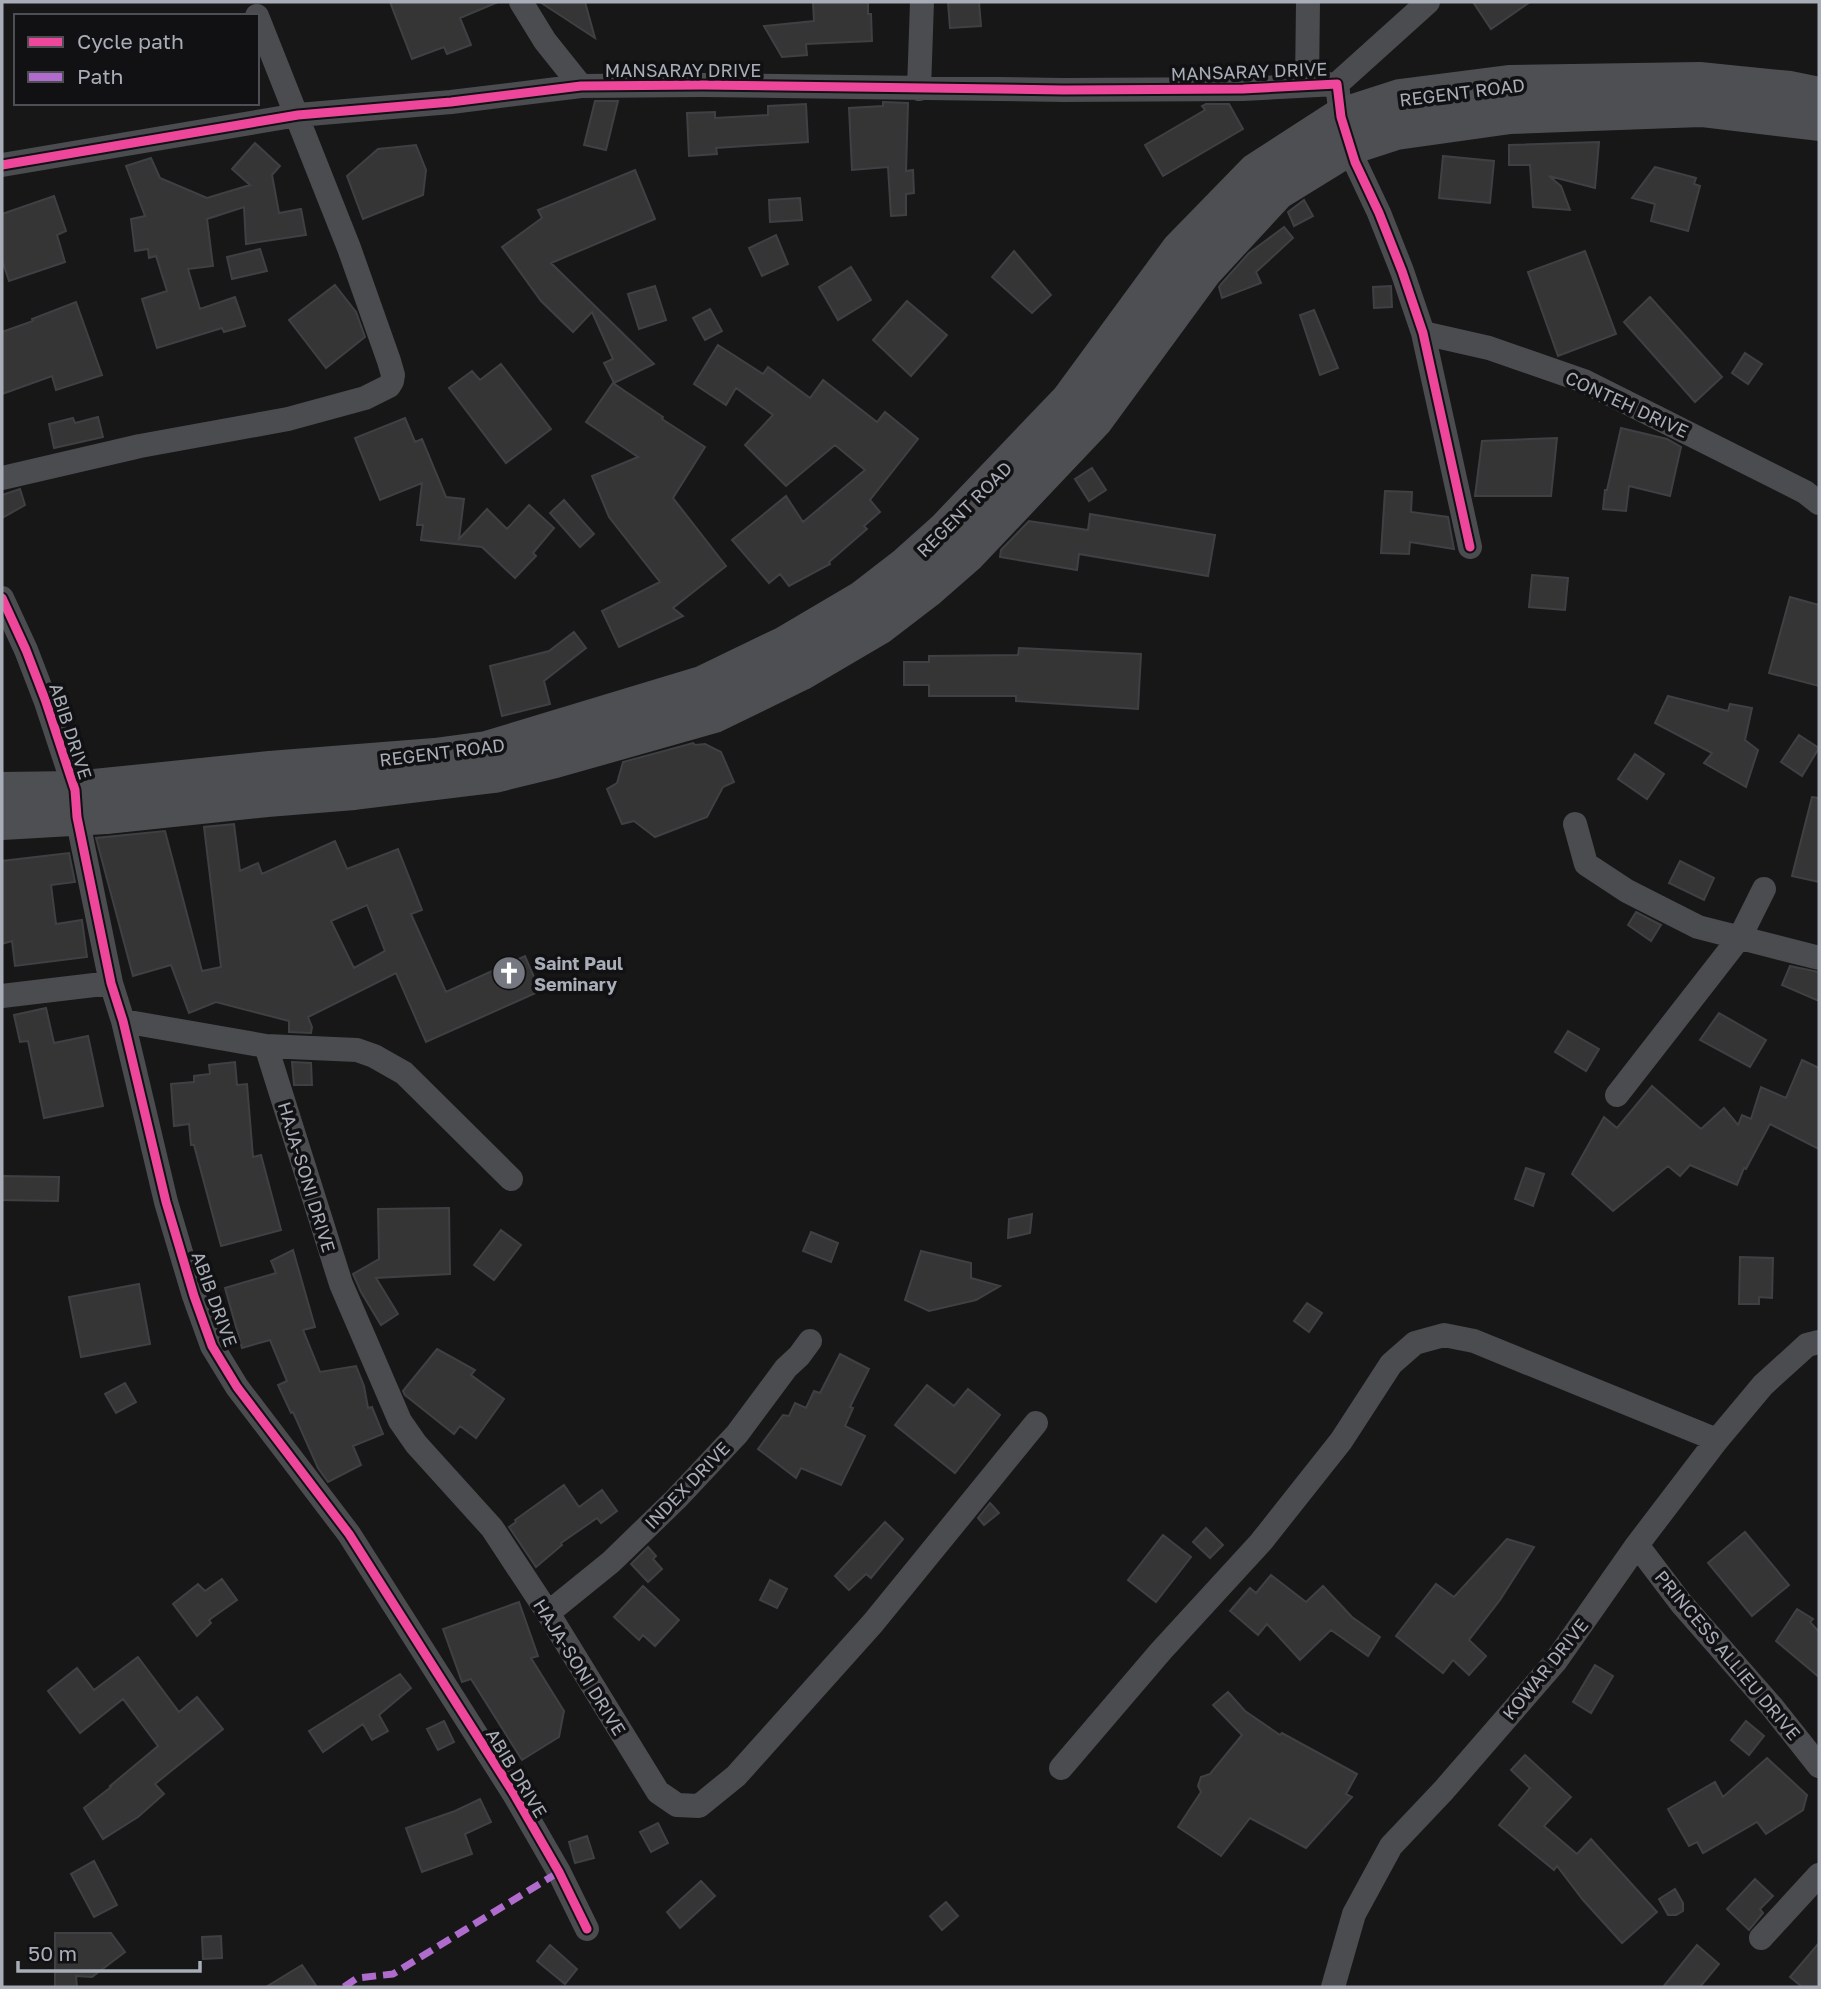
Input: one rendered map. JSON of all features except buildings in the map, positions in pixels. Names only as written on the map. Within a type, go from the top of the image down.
[{"type":"main road","name":"REGENT ROAD","points":[[2,821],[76,804],[307,767],[487,750],[702,685],[785,645],[863,598],[907,565],[945,531],[1070,400],[1180,250],[1256,172],[1343,116],[1399,98],[1508,84],[1699,81],[1790,90],[1819,96]]},
{"type":"main road","name":"REGENT ROAD","points":[[1343,116],[1396,131],[1510,115],[1701,108],[1819,122]]},
{"type":"main road","name":"REGENT ROAD","points":[[2,790],[76,804]]},
{"type":"street","points":[[521,2],[545,41],[582,86]]},
{"type":"street","points":[[919,89],[922,2]]},
{"type":"street","points":[[1307,85],[1308,2]]},
{"type":"street","points":[[1428,2],[1343,116],[1355,162],[1402,271],[1423,333],[1470,547]]},
{"type":"street","points":[[2,478],[140,446],[288,419],[365,398],[389,386],[393,375],[389,361],[349,248],[259,21]]},
{"type":"street","name":"MANSARAY DRIVE","points":[[2,165],[298,115],[451,102],[582,86],[1243,89],[1307,85],[1343,116]]},
{"type":"street","name":"CONTEH DRIVE","points":[[1423,333],[1489,348],[1584,381],[1805,492],[1819,503]]},
{"type":"street","name":"ABIB DRIVE","points":[[2,598],[46,702],[76,804],[111,983],[123,1021],[166,1202],[212,1346],[237,1387],[348,1534],[514,1794],[559,1872],[587,1929]]},
{"type":"street","points":[[1575,824],[1586,864],[1627,891],[1698,927],[1819,958]]},
{"type":"street","points":[[1617,1095],[1740,937],[1764,889]]},
{"type":"street","points":[[2,996],[111,983]]},
{"type":"street","points":[[123,1021],[266,1046],[357,1050],[390,1063],[404,1073],[511,1179]]},
{"type":"street","name":"HAJA-SONI DRIVE","points":[[266,1046],[341,1284],[400,1421],[416,1444],[492,1528],[548,1613],[658,1792],[677,1805],[699,1806],[736,1776],[873,1623],[1036,1423]]},
{"type":"street","points":[[1061,1768],[1160,1651],[1261,1542],[1341,1441],[1391,1364],[1415,1343],[1444,1335],[1474,1341],[1717,1440]]},
{"type":"street","name":"INDEX DRIVE","points":[[548,1613],[611,1562],[676,1499],[737,1434],[786,1368],[810,1341]]},
{"type":"street","name":"KOWAR DRIVE","points":[[1333,1987],[1353,1914],[1391,1846],[1444,1790],[1555,1661],[1637,1545],[1717,1440],[1763,1385],[1807,1345],[1819,1342]]},
{"type":"street","name":"PRINCESS ALLIEU DRIVE","points":[[1637,1545],[1681,1603],[1773,1708],[1819,1766]]},
{"type":"street","points":[[1761,1938],[1819,1875]]},
{"type":"marked path","points":[[344,1987],[357,1978],[393,1974],[559,1872]]},
{"type":"cycle path","points":[[2,165],[298,115],[451,102],[581,86],[1064,90],[1243,89],[1337,84],[1341,117],[1355,162],[1379,213],[1423,333],[1470,547]]},
{"type":"cycle path","points":[[2,598],[46,702],[75,790],[77,817],[111,983],[123,1021],[166,1202],[212,1346],[237,1387],[349,1534],[514,1794],[559,1872],[587,1929]]},
{"type":"place","name":"Saint Paul Seminary","points":[[509,973]]}]
